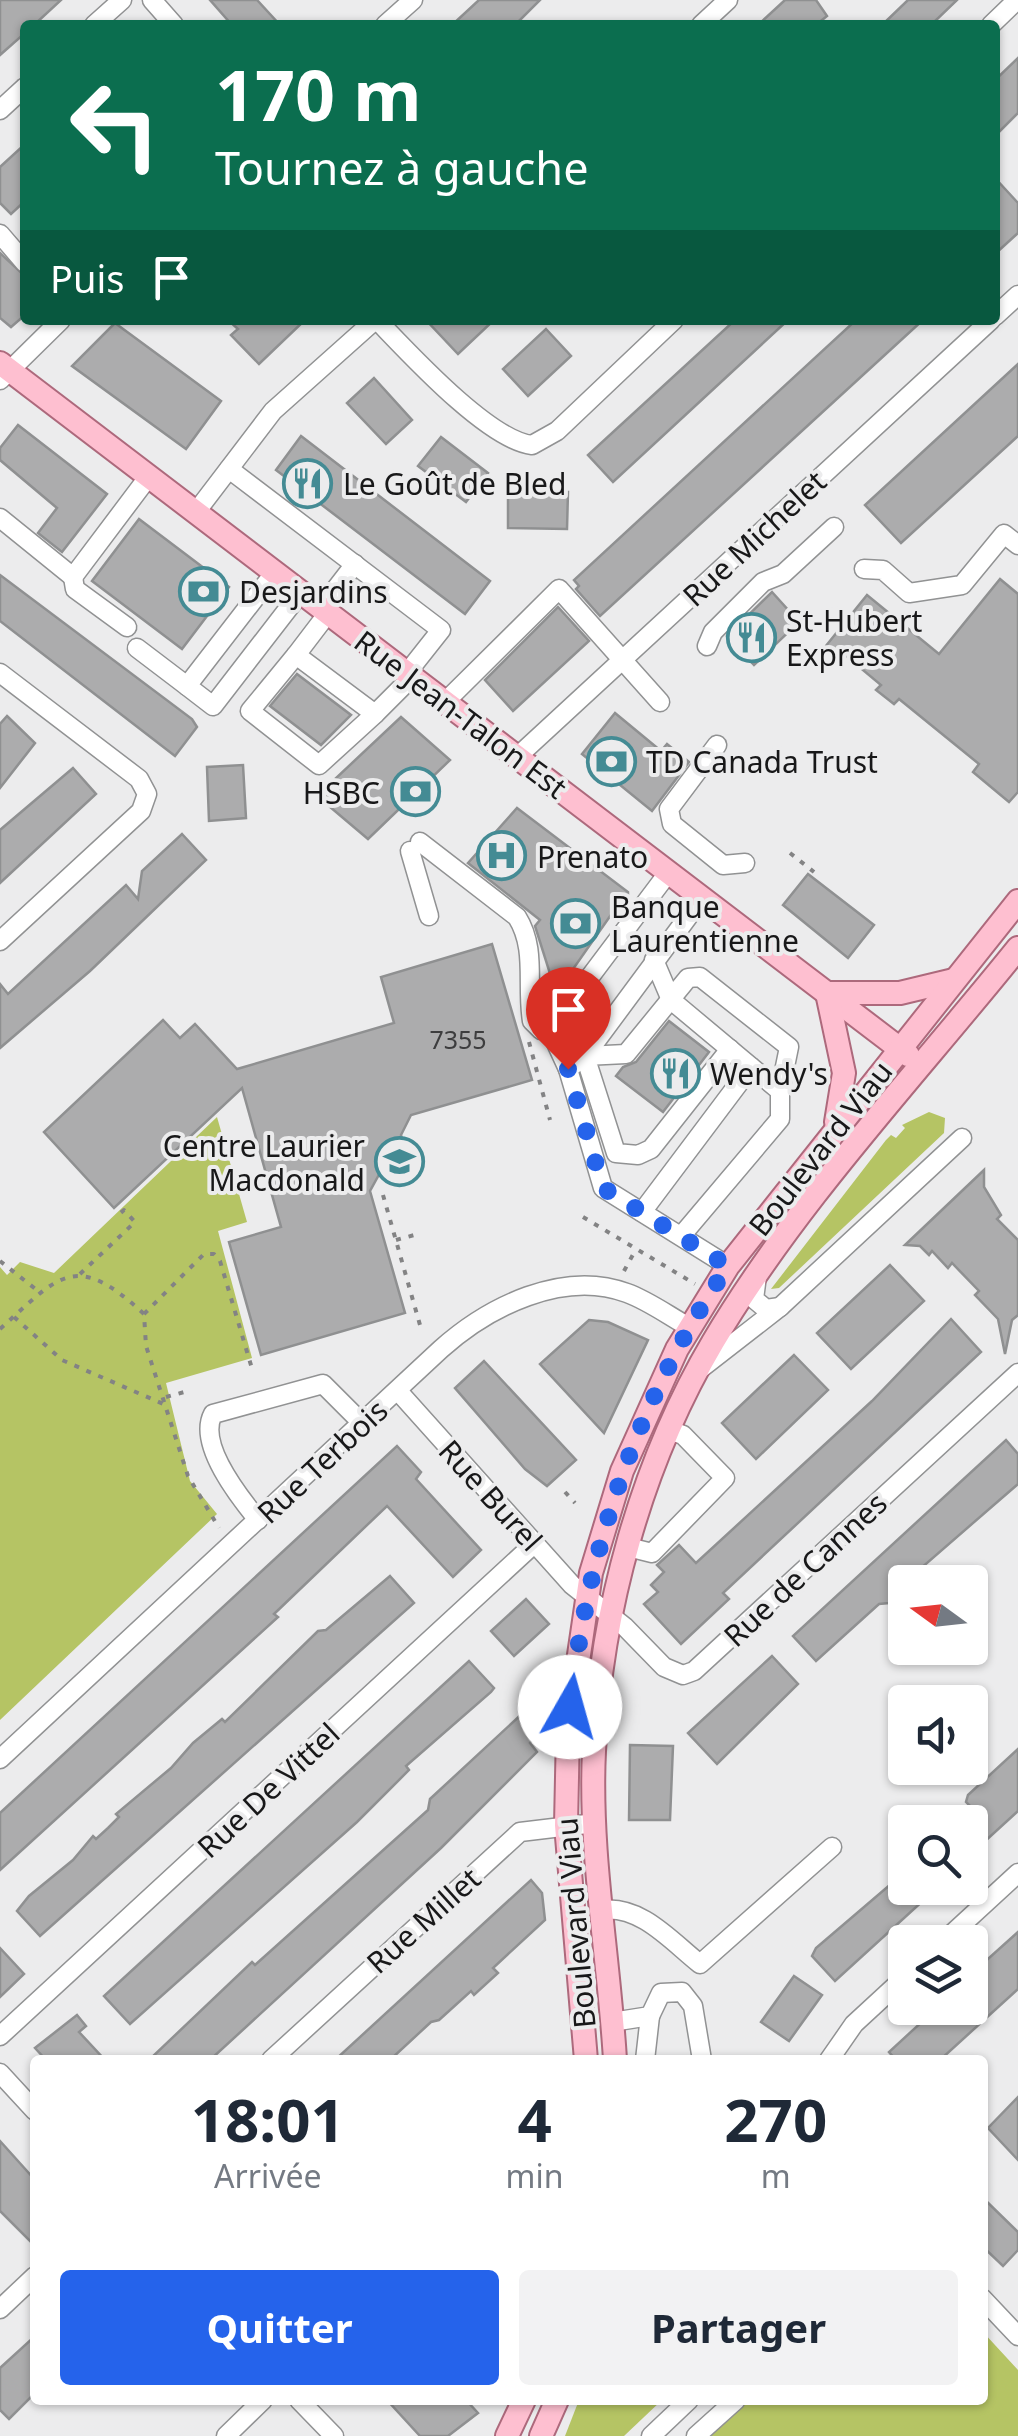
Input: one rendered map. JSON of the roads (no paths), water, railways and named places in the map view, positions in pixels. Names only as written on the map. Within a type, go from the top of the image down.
[{"type":"main road","name":"Rue Jean-Talon Est","points":[[3,371],[149,476],[923,1066]]},
{"type":"main road","name":"Boulevard Viau","points":[[586,2055],[566,1825],[570,1707],[586,1596],[622,1471],[689,1327],[728,1266],[1018,901]]},
{"type":"main road","name":"Boulevard Viau","points":[[614,2055],[595,1823],[595,1736],[611,1616],[628,1548],[670,1430],[698,1370],[757,1276],[1018,948]]},
{"type":"main road","points":[[834,1130],[844,1072],[826,993],[900,993],[954,980]]},
{"type":"main road","points":[[507,2436],[522,2405]]},
{"type":"main road","points":[[541,2436],[555,2405]]},
{"type":"street","points":[[100,20],[122,0]]},
{"type":"street","points":[[152,0],[170,20]]},
{"type":"street","points":[[391,20],[413,0]]},
{"type":"street","points":[[706,20],[728,0]]},
{"type":"street","points":[[995,20],[1017,0]]},
{"type":"street","points":[[0,110],[20,92]]},
{"type":"street","points":[[0,234],[20,257]]},
{"type":"street","points":[[3,371],[55,325]]},
{"type":"street","points":[[196,512],[273,411],[370,325]]},
{"type":"street","points":[[381,325],[429,376],[504,434],[532,445],[557,431],[669,325]]},
{"type":"street","name":"Rue Michelet","points":[[517,757],[985,325]]},
{"type":"street","points":[[228,469],[354,564],[440,630],[410,675],[375,714],[319,764],[250,711],[296,655],[354,564]]},
{"type":"street","points":[[73,578],[149,476]]},
{"type":"street","points":[[0,518],[73,578],[76,589],[127,627]]},
{"type":"street","points":[[707,646],[713,632],[764,582],[782,574],[834,526]]},
{"type":"street","points":[[864,569],[884,570],[909,593],[962,585],[1004,534],[1018,544]]},
{"type":"street","points":[[187,686],[275,572]]},
{"type":"street","points":[[445,702],[560,589],[660,702]]},
{"type":"street","points":[[137,648],[213,706],[301,592]]},
{"type":"street","points":[[296,655],[375,714]]},
{"type":"street","points":[[0,674],[138,780],[148,794],[134,818],[0,941]]},
{"type":"street","points":[[717,744],[669,809],[672,824],[724,865],[745,862]]},
{"type":"street","points":[[429,916],[415,847],[516,917],[526,932],[531,956],[532,1021],[542,1030],[550,1030]]},
{"type":"street","points":[[550,1030],[668,873]]},
{"type":"street","points":[[568,1069],[585,1056],[702,898]]},
{"type":"street","points":[[654,960],[670,1000],[780,1092]]},
{"type":"street","points":[[585,1056],[626,1054],[688,978],[700,977],[789,1047],[780,1092],[780,1119],[682,1235]]},
{"type":"street","points":[[550,1030],[568,1069],[603,1188],[728,1266]]},
{"type":"street","points":[[585,1056],[610,1145],[616,1153],[638,1155],[651,1149],[730,1048]]},
{"type":"street","points":[[642,1212],[751,1067]]},
{"type":"street","name":"Boulevard Viau","points":[[698,1370],[780,1307],[962,1138]]},
{"type":"street","points":[[757,1276],[754,1299],[766,1308],[780,1307]]},
{"type":"street","name":"Rue Terbois","points":[[0,1759],[484,1316],[564,1288],[618,1290],[689,1327]]},
{"type":"street","name":"Rue de Cannes","points":[[586,1596],[670,1671],[690,1673],[1018,1372]]},
{"type":"street","points":[[258,1520],[225,1477],[209,1425],[213,1414],[323,1384],[363,1424]]},
{"type":"street","name":"Rue Burel","points":[[398,1392],[586,1596]]},
{"type":"street","points":[[628,1548],[652,1552],[725,1478],[684,1435],[670,1430]]},
{"type":"street","name":"Rue De Vittel","points":[[0,2036],[535,1544]]},
{"type":"street","name":"Rue Millet","points":[[276,2055],[514,1838],[526,1830],[595,1823]]},
{"type":"street","points":[[645,2055],[656,1997],[676,1990],[683,1977],[832,1847]]},
{"type":"street","points":[[961,1925],[1018,1873]]},
{"type":"street","points":[[602,1910],[623,1910],[639,1916],[700,1964]]},
{"type":"street","points":[[676,1990],[693,2006],[701,2055]]},
{"type":"street","points":[[832,2055],[847,2032],[888,1993]]},
{"type":"street","points":[[612,2022],[650,2016]]},
{"type":"street","points":[[0,2074],[30,2106]]},
{"type":"street","points":[[0,2309],[30,2281]]},
{"type":"street","points":[[988,2304],[1018,2336]]},
{"type":"street","points":[[226,2436],[258,2405]]},
{"type":"street","points":[[304,2405],[334,2436]]},
{"type":"street","points":[[652,2436],[684,2405]]},
{"type":"street","points":[[696,2436],[716,2408]]},
{"type":"place","name":"Le Goût de Bled","points":[[308,483]]},
{"type":"place","name":"Desjardins","points":[[204,591]]},
{"type":"place","name":"St-Hubert Express","points":[[751,637]]},
{"type":"place","name":"TD Canada Trust","points":[[611,761]]},
{"type":"place","name":"HSBC","points":[[415,792]]},
{"type":"place","name":"Prenato","points":[[502,856]]},
{"type":"place","name":"Banque Laurentienne","points":[[576,923]]},
{"type":"place","name":"Wendy's","points":[[675,1073]]},
{"type":"place","name":"Centre Laurier Macdonald","points":[[400,1162]]}]
